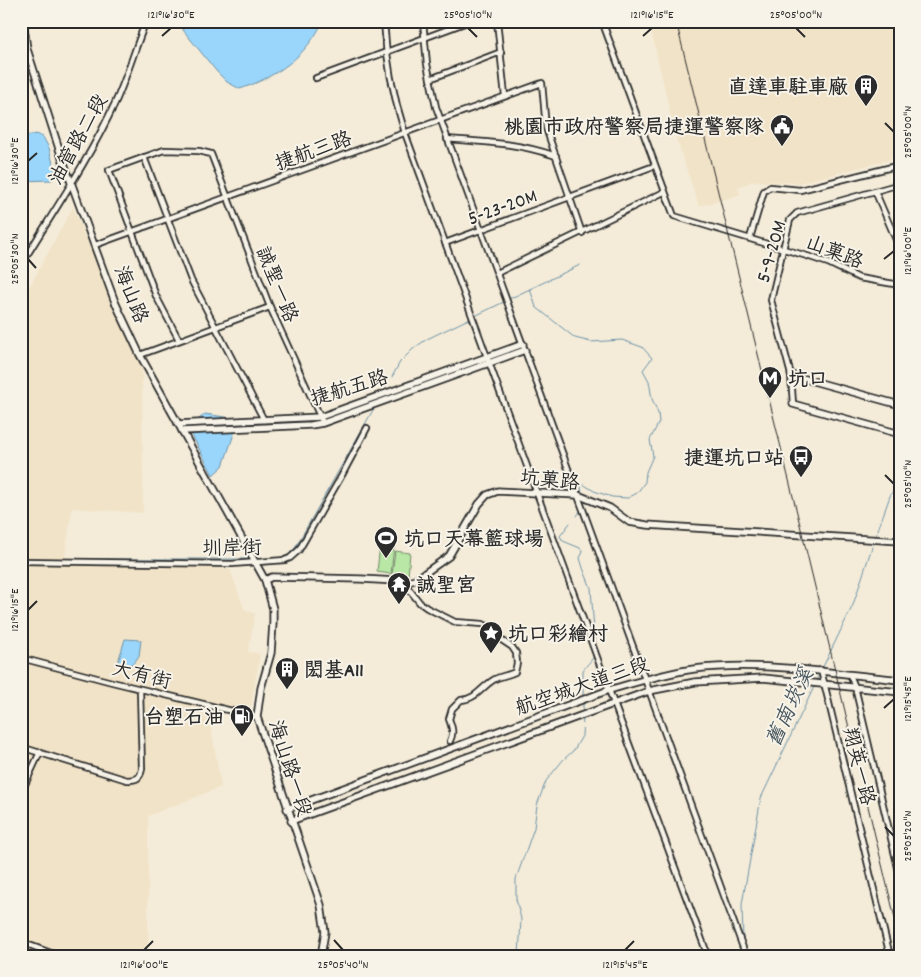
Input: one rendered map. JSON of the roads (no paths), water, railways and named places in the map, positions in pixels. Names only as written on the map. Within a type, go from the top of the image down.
[{"type":"street","name":"海山路","points":[[23,21],[27,49],[71,182],[116,302],[140,355],[253,562]]},
{"type":"street","name":"油管路二段","points":[[21,265],[92,148],[115,104],[146,21]]},
{"type":"street","points":[[384,21],[390,80],[405,133],[708,956]]},
{"type":"street","points":[[423,21],[430,78],[436,107],[746,956]]},
{"type":"street","points":[[316,78],[470,21]]},
{"type":"street","points":[[497,21],[506,96]]},
{"type":"street","points":[[497,273],[664,192],[602,21]]},
{"type":"street","points":[[430,78],[500,52]]},
{"type":"street","name":"捷航三路","points":[[95,245],[542,83],[546,128],[556,156]]},
{"type":"street","points":[[448,139],[508,143],[525,146],[556,156],[582,232]]},
{"type":"street","name":"誠聖一路","points":[[144,157],[164,150],[200,151],[211,154],[270,307],[322,420]]},
{"type":"street","points":[[179,340],[156,296],[109,170],[144,157],[191,280],[264,420]]},
{"type":"street","points":[[750,238],[764,191],[770,187],[800,190],[900,165]]},
{"type":"street","name":"5-23-20M","points":[[445,243],[654,166]]},
{"type":"street","name":"5-9-20M","points":[[793,404],[791,375],[772,300],[790,220],[798,213],[900,184]]},
{"type":"street","points":[[875,191],[900,249]]},
{"type":"street","name":"山菓路","points":[[664,192],[674,216],[785,248],[828,263],[859,278],[900,286]]},
{"type":"street","points":[[140,355],[270,307]]},
{"type":"street","name":"捷航五路","points":[[182,431],[311,425],[522,344]]},
{"type":"street","name":"捷航五路","points":[[178,424],[264,420],[322,420],[525,350]]},
{"type":"street","points":[[791,375],[900,405]]},
{"type":"street","points":[[793,404],[900,434]]},
{"type":"street","name":"圳岸街","points":[[21,561],[232,564],[290,558],[299,550],[367,428]]},
{"type":"street","name":"坑菓路","points":[[404,584],[415,580],[449,556],[456,547],[474,510],[488,495],[498,491],[578,495],[610,508],[629,522],[647,525],[900,541]]},
{"type":"street","name":"海山路一段","points":[[253,562],[265,580],[273,609],[271,653],[261,688],[257,718],[324,916],[325,932],[321,956]]},
{"type":"street","points":[[265,580],[272,577],[396,581],[404,584],[416,599],[428,608],[455,622],[483,624],[489,627],[502,642],[512,647],[516,653],[517,663],[515,672],[497,678],[474,697],[461,700],[452,709],[449,719],[453,735],[450,741]]},
{"type":"street","name":"大有街","points":[[21,658],[257,718]]},
{"type":"street","name":"航空城大道三段","points":[[287,809],[609,690],[645,679],[693,669],[727,666],[768,666],[821,670],[900,680]]},
{"type":"street","name":"翔英一路","points":[[821,670],[890,956]]},
{"type":"street","name":"翔英一路","points":[[850,675],[855,687],[900,876]]},
{"type":"street","name":"航空城大道三段","points":[[291,821],[614,702],[649,691],[695,682],[764,678],[900,692]]},
{"type":"street","points":[[21,747],[127,780],[136,780],[141,776],[142,769],[140,689]]},
{"type":"street","points":[[21,794],[40,752]]},
{"type":"street","points":[[21,942],[60,956],[96,956]]},
{"type":"water","points":[[183,21],[323,21],[308,45],[289,64],[266,78],[240,89],[227,82],[217,72],[183,30]]},
{"type":"water","points":[[36,134],[43,137],[49,148],[56,175],[52,180],[21,181],[21,138]]},
{"type":"water","points":[[205,414],[232,418],[236,420],[237,425],[223,466],[213,475],[188,428]]},
{"type":"water","points":[[125,639],[141,640],[139,656],[133,664],[124,665],[118,662]]},
{"type":"waterway","points":[[509,299],[580,265]]},
{"type":"waterway","points":[[530,289],[536,307],[575,338],[591,342],[622,340],[642,347],[652,358],[643,370],[649,381],[659,422],[650,440],[653,456],[646,472],[645,482],[637,493],[628,498],[612,497],[594,491],[583,484],[581,486],[582,494]]},
{"type":"waterway","points":[[392,377],[400,362],[427,339],[506,301]]},
{"type":"waterway","points":[[278,559],[288,555],[295,548],[373,410]]},
{"type":"waterway","name":"舊南崁溪","points":[[875,538],[890,496],[900,479]]},
{"type":"waterway","points":[[577,516],[581,510]]},
{"type":"waterway","points":[[570,523],[560,536],[563,541],[580,548],[583,552],[580,558],[591,588],[595,645]]},
{"type":"waterway","name":"舊南崁溪","points":[[822,669],[853,605],[874,541]]},
{"type":"waterway","points":[[21,559],[251,559]]},
{"type":"waterway","points":[[583,698],[583,671],[595,654]]},
{"type":"waterway","name":"舊南崁溪","points":[[816,681],[820,673]]},
{"type":"waterway","name":"舊南崁溪","points":[[743,942],[742,904],[761,798],[814,687]]},
{"type":"waterway","points":[[583,702],[583,713]]},
{"type":"waterway","points":[[519,956],[521,919],[516,899],[516,879],[534,828],[537,805],[546,781],[574,750],[582,736],[583,717]]},
{"type":"railway","points":[[676,21],[900,939]]},
{"type":"place","name":"直達車駐車廠","points":[[866,107]]},
{"type":"place","name":"桃園市政府警察局捷運警察隊","points":[[782,147]]},
{"type":"place","name":"坑口","points":[[770,399]]},
{"type":"place","name":"捷運坑口站","points":[[801,478]]},
{"type":"place","name":"坑口天幕籃球場","points":[[386,559]]},
{"type":"place","name":"誠聖宮","points":[[399,605]]},
{"type":"place","name":"坑口彩繪村","points":[[491,654]]},
{"type":"place","name":"閎基A11","points":[[287,690]]},
{"type":"place","name":"台塑石油","points":[[242,737]]}]
